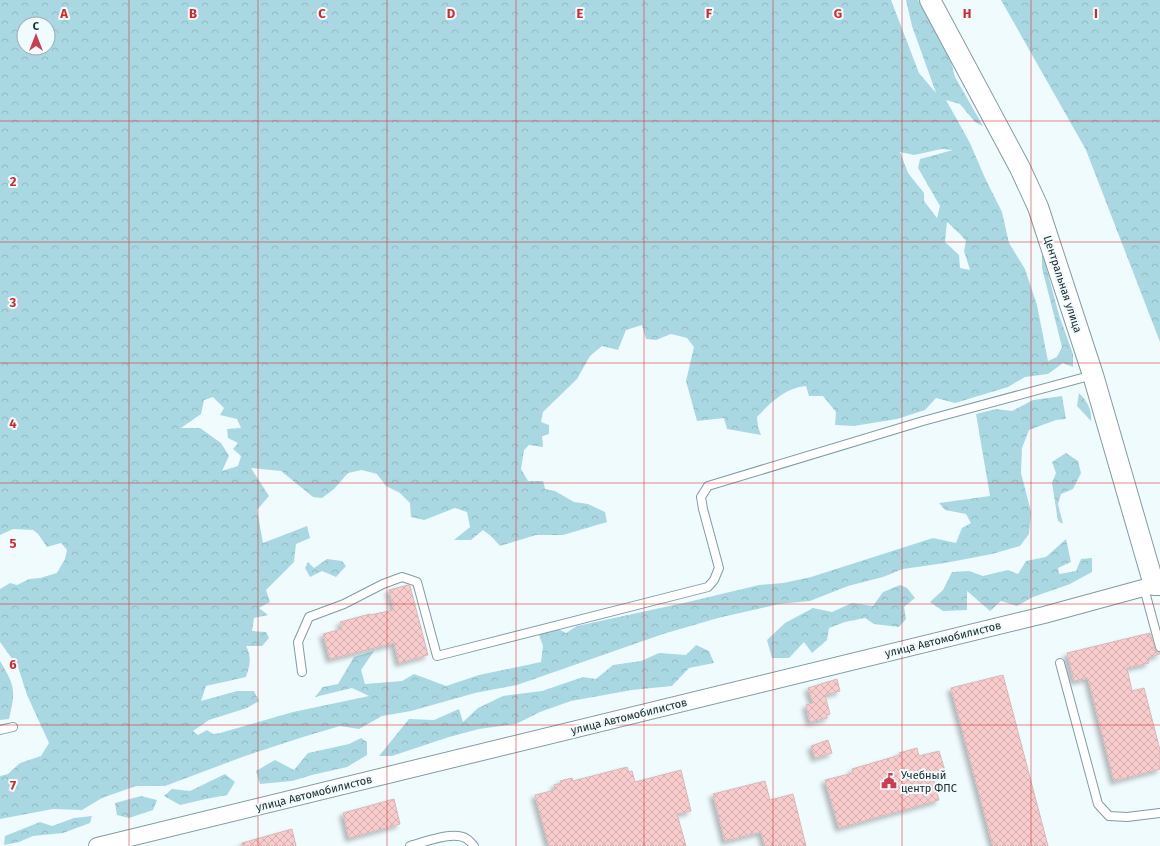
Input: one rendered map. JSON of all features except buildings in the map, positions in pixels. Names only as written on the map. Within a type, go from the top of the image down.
[{"type":"street","name":"Центральная улица","points":[[930,0],[1020,168],[1045,228],[1093,375],[1153,586]]},
{"type":"street","name":"улица Автомобилистов","points":[[97,846],[116,844],[1153,586]]},
{"type":"lane","points":[[302,672],[298,642],[309,617],[344,604],[383,584],[402,577],[417,582],[437,656],[708,587],[714,580],[719,568],[701,497],[708,486],[923,421],[1093,375]]},
{"type":"lane","points":[[1153,586],[1160,647]]},
{"type":"lane","points":[[1060,663],[1098,804],[1109,816],[1127,817],[1160,813]]},
{"type":"lane","points":[[0,730],[13,727]]},
{"type":"lane","points":[[410,846],[446,836],[458,836],[467,839],[474,846]]},
{"type":"green space","points":[[0,0],[891,0],[919,73],[936,93],[912,26],[906,0],[918,0],[951,62],[955,77],[983,126],[975,122],[960,104],[946,100],[970,143],[1002,212],[1009,243],[1025,269],[1037,305],[1048,361],[1057,357],[1062,347],[1042,268],[1042,251],[1059,315],[1073,354],[1073,367],[1063,363],[1048,374],[1025,377],[1008,387],[955,403],[936,398],[925,410],[897,419],[854,426],[835,425],[836,412],[823,396],[809,396],[806,386],[798,387],[779,397],[757,417],[761,435],[727,429],[724,418],[697,421],[686,381],[694,347],[687,338],[671,334],[656,340],[646,339],[642,325],[626,330],[618,350],[602,346],[590,356],[577,379],[543,412],[541,422],[549,425],[549,434],[542,436],[543,447],[529,445],[524,450],[521,469],[528,481],[543,481],[545,489],[555,491],[574,502],[588,504],[605,512],[607,522],[563,535],[536,535],[500,546],[483,530],[471,540],[454,540],[470,527],[467,512],[455,508],[424,520],[411,517],[410,503],[400,493],[386,486],[377,474],[362,470],[348,473],[334,489],[322,498],[313,497],[281,471],[251,468],[269,496],[257,510],[263,543],[307,526],[310,538],[296,544],[294,562],[266,590],[270,602],[259,608],[268,615],[254,618],[252,631],[266,632],[269,638],[262,646],[246,646],[250,661],[246,677],[206,686],[201,701],[237,691],[254,691],[259,701],[247,708],[209,720],[193,731],[198,735],[207,730],[213,734],[220,733],[293,712],[369,696],[352,688],[315,697],[323,687],[338,684],[354,657],[374,651],[361,670],[365,684],[402,681],[414,674],[446,686],[479,675],[541,662],[543,646],[539,635],[556,628],[566,633],[577,626],[759,585],[783,583],[811,577],[933,538],[956,543],[962,528],[971,523],[966,514],[945,510],[939,503],[990,496],[976,414],[996,409],[1012,411],[1033,400],[1062,396],[1066,419],[1056,420],[1029,430],[1022,448],[1021,473],[1031,512],[1029,534],[1020,546],[992,554],[903,569],[883,577],[848,586],[810,601],[779,604],[718,618],[663,634],[517,685],[475,693],[411,711],[382,716],[359,729],[340,726],[245,756],[165,786],[136,786],[102,798],[82,810],[53,809],[0,819],[0,776],[8,774],[20,763],[41,756],[49,743],[27,695],[18,667],[0,642],[0,589],[10,583],[17,585],[29,579],[40,578],[57,573],[65,559],[67,550],[61,543],[47,547],[38,534],[33,530],[13,529],[0,535]],"holes":[[[942,149],[953,150],[920,159],[918,168],[940,206],[937,218],[924,201],[924,193],[908,173],[900,152],[914,155]],[[947,222],[966,241],[964,251],[970,270],[960,268],[959,255],[945,242]],[[213,397],[224,408],[220,415],[237,419],[241,428],[227,429],[228,438],[238,443],[233,449],[241,456],[238,466],[222,471],[229,456],[221,443],[200,428],[181,428],[201,414],[204,400]]]},
{"type":"green space","points":[[1001,0],[1160,0],[1160,342],[1086,150]]},
{"type":"green space","points":[[1079,393],[1084,399],[1091,413],[1091,421],[1077,406]]},
{"type":"green space","points":[[1066,453],[1078,461],[1081,473],[1073,489],[1061,494],[1058,504],[1063,524],[1058,521],[1052,483],[1056,473],[1052,462]]},
{"type":"green space","points":[[1066,539],[1071,562],[1058,568],[1059,574],[1076,571],[1081,559],[1092,558],[1092,572],[1070,584],[1033,597],[1017,606],[1001,601],[990,611],[967,591],[967,610],[943,611],[930,602],[943,590],[952,572],[969,571],[983,576],[1008,570],[1018,574],[1026,561],[1046,557]]},
{"type":"green space","points":[[327,559],[342,561],[346,566],[336,577],[322,571],[310,577],[305,568],[308,562],[314,568]]},
{"type":"green space","points":[[900,585],[907,588],[915,598],[904,607],[906,619],[899,627],[874,624],[865,618],[845,622],[829,628],[827,640],[812,653],[804,642],[789,658],[772,658],[767,640],[785,623],[813,608],[832,612],[852,603],[873,606],[883,592]]},
{"type":"green space","points":[[696,645],[709,651],[714,663],[689,668],[672,686],[632,690],[571,701],[540,712],[516,724],[479,729],[449,737],[392,756],[379,756],[409,719],[434,720],[459,709],[463,722],[478,708],[503,696],[542,691],[583,677],[596,679],[613,665],[641,661],[659,653],[686,655]]},
{"type":"green space","points":[[0,661],[13,688],[13,701],[9,719],[0,720]]},
{"type":"green space","points":[[361,738],[367,742],[367,755],[347,767],[292,781],[260,784],[256,771],[275,760],[294,770],[308,753],[349,744]]},
{"type":"green space","points":[[225,774],[235,782],[227,795],[180,805],[164,796],[172,789],[190,791]]},
{"type":"green space","points":[[141,796],[157,800],[153,810],[129,818],[117,815],[115,803]]},
{"type":"green space","points":[[92,816],[90,823],[63,833],[33,836],[19,842],[4,845],[5,836],[40,822],[52,826],[74,818]]},
{"type":"place","name":"Учебный центр ФПС","points":[[889,781]]}]
